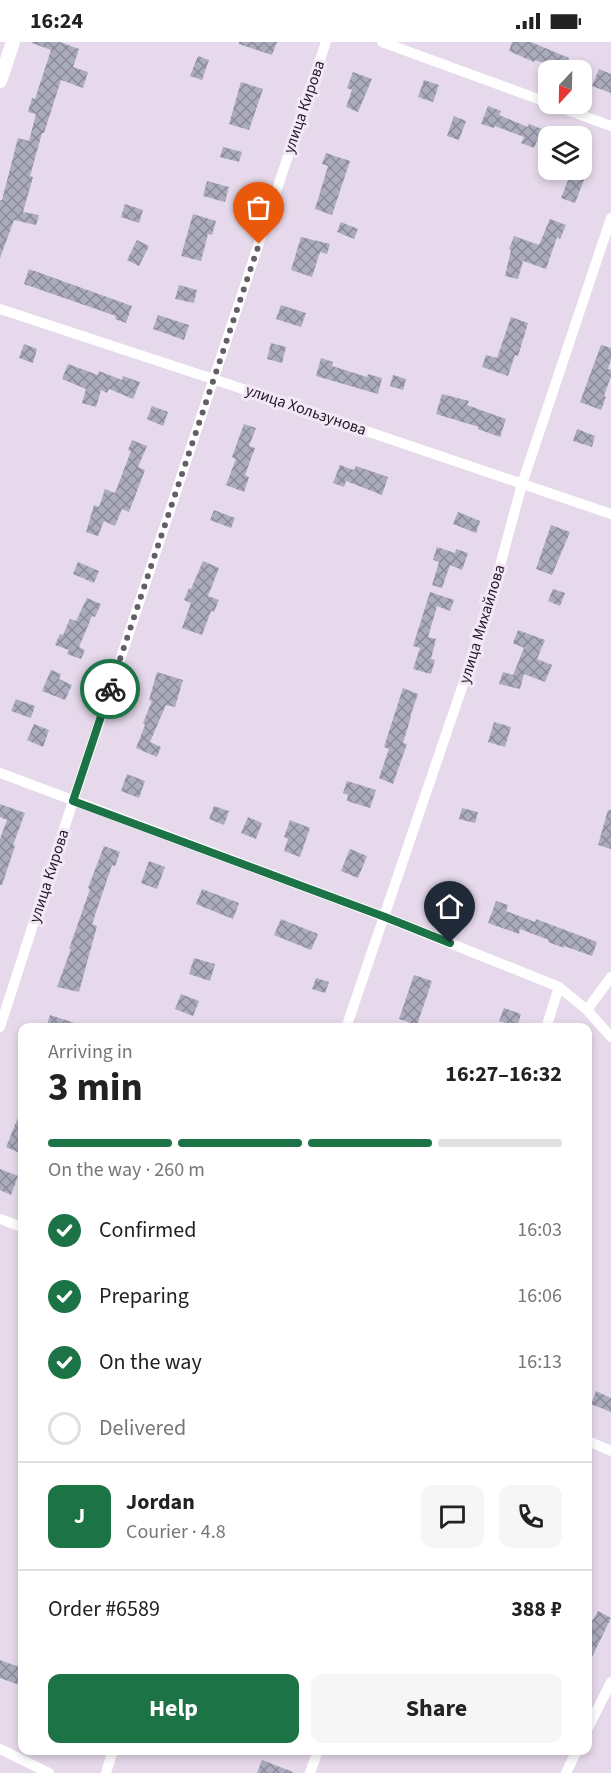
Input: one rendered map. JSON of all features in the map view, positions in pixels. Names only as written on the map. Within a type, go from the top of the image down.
[{"type":"street","points":[[0,81],[13,42]]},
{"type":"street","name":"улица Кирова","points":[[0,1027],[326,42]]},
{"type":"street","points":[[382,42],[538,99]]},
{"type":"street","points":[[579,114],[611,126]]},
{"type":"street","name":"улица Михайлова","points":[[348,1023],[487,614],[522,484],[611,218]]},
{"type":"street","name":"улица Хользунова","points":[[0,309],[611,514]]},
{"type":"street","points":[[0,773],[385,917],[560,987],[611,1037]]},
{"type":"street","points":[[586,1010],[611,977]]},
{"type":"street","points":[[548,1023],[560,987]]},
{"type":"street","points":[[0,1219],[18,1226]]},
{"type":"street","points":[[592,1443],[611,1451]]},
{"type":"street","points":[[592,1720],[611,1682]]},
{"type":"street","points":[[0,1749],[49,1773]]},
{"type":"street","points":[[106,1773],[111,1755]]},
{"type":"street","points":[[310,1773],[316,1755]]},
{"type":"street","points":[[566,1773],[575,1755]]},
{"type":"building","points":[[32,42],[60,42],[79,49],[73,67],[88,72],[83,88],[61,80],[44,133],[42,133],[23,212],[39,215],[36,225],[14,220],[0,258],[0,200],[2,200],[18,138],[29,141],[36,114],[28,112],[32,98],[35,99],[51,50]]},
{"type":"building","points":[[239,42],[277,42],[272,55],[239,44]]},
{"type":"building","points":[[512,42],[531,42],[569,58],[568,60],[535,60],[534,62],[509,51]]},
{"type":"building","points":[[198,56],[209,60],[202,80],[190,76]]},
{"type":"building","points":[[599,69],[611,74],[611,93],[592,86]]},
{"type":"building","points":[[353,72],[372,79],[358,112],[346,107],[352,90],[347,88]]},
{"type":"building","points":[[424,80],[439,85],[433,102],[418,97]]},
{"type":"building","points":[[241,82],[263,89],[249,130],[229,124]]},
{"type":"building","points":[[488,106],[501,111],[499,115],[528,127],[529,124],[538,127],[538,138],[534,148],[521,143],[524,137],[495,126],[494,128],[481,124]]},
{"type":"building","points":[[454,116],[466,121],[459,140],[447,136]]},
{"type":"building","points":[[223,147],[242,152],[239,162],[220,157]]},
{"type":"building","points":[[326,153],[350,161],[332,215],[315,209],[328,166],[322,164]]},
{"type":"building","points":[[568,180],[584,180],[575,203],[561,198]]},
{"type":"building","points":[[207,181],[229,187],[225,202],[203,196]]},
{"type":"building","points":[[125,204],[143,210],[139,223],[121,217]]},
{"type":"building","points":[[193,214],[216,221],[212,235],[208,234],[201,261],[181,256]]},
{"type":"building","points":[[550,219],[566,225],[560,239],[557,237],[546,269],[523,261],[518,279],[505,276],[511,250],[509,249],[514,236],[539,245]]},
{"type":"building","points":[[341,222],[358,229],[354,239],[337,232]]},
{"type":"building","points":[[301,237],[330,244],[327,254],[320,252],[312,277],[291,270]]},
{"type":"building","points":[[137,240],[149,246],[139,266],[127,260]]},
{"type":"building","points":[[29,269],[132,306],[126,323],[115,319],[116,316],[24,284]]},
{"type":"building","points":[[179,285],[197,290],[194,303],[175,299]]},
{"type":"building","points":[[281,305],[306,313],[301,327],[276,319]]},
{"type":"building","points":[[158,315],[189,325],[184,340],[153,329]]},
{"type":"building","points":[[511,317],[528,323],[518,356],[515,355],[508,376],[482,367],[486,355],[497,358]]},
{"type":"building","points":[[271,343],[286,347],[282,363],[267,359]]},
{"type":"building","points":[[24,344],[37,349],[33,363],[19,358]]},
{"type":"building","points":[[601,345],[611,348],[608,369],[611,370],[611,376],[601,410],[580,402]]},
{"type":"building","points":[[321,358],[333,362],[332,366],[367,377],[368,374],[382,378],[378,394],[316,376]]},
{"type":"building","points":[[68,364],[98,375],[99,371],[122,380],[123,376],[140,382],[133,399],[109,389],[107,393],[101,390],[96,407],[82,403],[86,389],[62,379]]},
{"type":"building","points":[[393,375],[406,379],[403,390],[390,386]]},
{"type":"building","points":[[442,394],[469,401],[467,405],[506,419],[500,437],[478,429],[479,427],[436,414]]},
{"type":"building","points":[[152,406],[168,412],[163,426],[147,419]]},
{"type":"building","points":[[244,424],[256,428],[249,446],[255,448],[245,475],[249,477],[244,492],[226,485],[236,459],[232,457]]},
{"type":"building","points":[[577,429],[595,436],[592,447],[573,441]]},
{"type":"building","points":[[132,440],[147,446],[138,467],[145,470],[129,512],[122,509],[115,526],[104,521],[98,536],[86,532],[94,505],[99,507],[105,489],[115,493],[131,451],[128,450]]},
{"type":"building","points":[[340,465],[354,470],[356,466],[388,477],[382,495],[346,481],[344,487],[333,483]]},
{"type":"building","points":[[214,510],[235,518],[231,528],[210,520]]},
{"type":"building","points":[[458,512],[480,521],[476,533],[453,524]]},
{"type":"building","points":[[551,525],[570,532],[552,575],[536,569]]},
{"type":"building","points":[[437,547],[455,553],[456,549],[468,553],[462,570],[450,565],[442,588],[432,585],[439,562],[433,560]]},
{"type":"building","points":[[203,561],[219,568],[208,596],[219,600],[214,612],[211,611],[202,635],[182,628],[191,603],[184,600]]},
{"type":"building","points":[[78,562],[99,571],[94,583],[73,574]]},
{"type":"building","points":[[553,589],[565,593],[560,606],[548,601]]},
{"type":"building","points":[[430,592],[454,600],[450,611],[437,606],[428,637],[436,639],[431,659],[435,660],[431,674],[413,669],[420,648],[413,646]]},
{"type":"building","points":[[87,598],[101,604],[95,617],[92,616],[79,647],[85,650],[81,659],[67,654],[69,650],[55,645],[60,634],[63,635],[70,619],[76,621]]},
{"type":"building","points":[[518,630],[545,640],[537,659],[552,665],[545,682],[524,674],[520,689],[499,684],[503,672],[513,675],[524,648],[513,643]]},
{"type":"building","points":[[51,670],[61,674],[59,679],[72,685],[65,700],[42,691]]},
{"type":"building","points":[[157,672],[183,680],[175,707],[166,705],[150,742],[161,747],[157,757],[136,748],[152,701],[149,700]]},
{"type":"building","points":[[403,688],[418,694],[403,743],[407,744],[393,784],[379,778],[389,749],[384,747]]},
{"type":"building","points":[[16,699],[35,706],[31,718],[11,711]]},
{"type":"building","points":[[494,722],[511,727],[505,747],[488,742]]},
{"type":"building","points":[[34,724],[49,730],[43,747],[27,740]]},
{"type":"building","points":[[127,774],[145,781],[139,798],[121,791]]},
{"type":"building","points":[[347,781],[376,790],[370,808],[347,801],[348,795],[343,793]]},
{"type":"building","points":[[0,804],[25,813],[2,885],[0,885],[0,839],[7,820],[0,817]]},
{"type":"building","points":[[214,806],[229,811],[224,825],[209,819]]},
{"type":"building","points":[[462,808],[478,812],[475,823],[459,819]]},
{"type":"building","points":[[608,810],[611,810],[611,849],[598,845]]},
{"type":"building","points":[[248,817],[262,823],[256,839],[241,833]]},
{"type":"building","points":[[290,820],[310,828],[300,857],[284,851],[288,839],[284,837]]},
{"type":"building","points":[[104,846],[120,852],[115,866],[112,865],[92,924],[97,926],[79,992],[57,987],[90,889],[88,888]]},
{"type":"building","points":[[350,849],[367,856],[358,878],[341,871]]},
{"type":"building","points":[[149,861],[165,867],[157,889],[141,883]]},
{"type":"building","points":[[202,889],[239,903],[233,919],[196,904]]},
{"type":"building","points":[[444,893],[459,898],[456,908],[440,903]]},
{"type":"building","points":[[496,901],[508,905],[506,911],[535,922],[536,919],[597,942],[592,956],[548,942],[549,940],[520,929],[519,934],[488,923]]},
{"type":"building","points":[[281,919],[318,934],[311,950],[274,935]]},
{"type":"building","points":[[194,958],[215,964],[210,981],[189,974]]},
{"type":"building","points":[[414,975],[432,981],[418,1023],[399,1019]]},
{"type":"building","points":[[316,978],[329,982],[325,993],[312,989]]},
{"type":"building","points":[[181,994],[199,1001],[193,1016],[175,1009]]},
{"type":"building","points":[[504,1008],[521,1014],[518,1023],[499,1021]]},
{"type":"building","points":[[50,1015],[75,1023],[48,1023]]},
{"type":"building","points":[[18,1118],[18,1152],[6,1147]]},
{"type":"building","points":[[0,1169],[18,1176],[11,1195],[0,1190]]},
{"type":"building","points":[[596,1391],[611,1398],[611,1412],[592,1404]]},
{"type":"building","points":[[598,1611],[611,1618],[592,1657],[592,1620]]},
{"type":"building","points":[[0,1660],[18,1667],[18,1685],[0,1678]]},
{"type":"building","points":[[262,1760],[293,1772],[293,1773],[257,1773]]},
{"type":"way so far","points":[[110,689],[259,244]]},
{"type":"route","points":[[110,689],[73,801],[450,943]]}]
